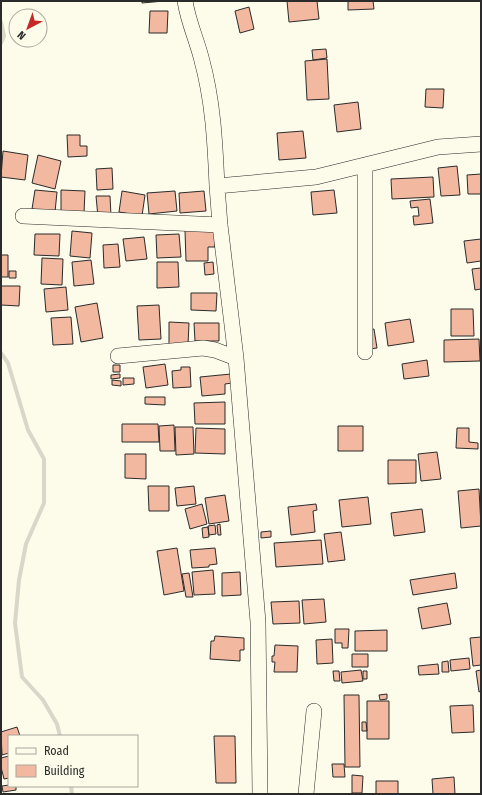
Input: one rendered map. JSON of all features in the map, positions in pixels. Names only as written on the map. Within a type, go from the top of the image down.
[{"type":"street","points":[[185,1],[187,16],[201,56],[211,99],[220,225],[236,358],[258,622],[260,794]]},
{"type":"street","points":[[217,186],[316,177],[438,147],[481,144]]},
{"type":"street","points":[[365,165],[365,352]]},
{"type":"street","points":[[23,216],[220,225]]},
{"type":"street","points":[[118,356],[203,348],[215,350],[236,358]]},
{"type":"street","points":[[306,794],[314,711]]},
{"type":"building","points":[[142,1],[164,1],[142,3]]},
{"type":"building","points":[[287,1],[317,1],[319,19],[289,22]]},
{"type":"building","points":[[348,1],[373,1],[374,9],[348,10]]},
{"type":"building","points":[[249,7],[254,29],[240,33],[235,11]]},
{"type":"building","points":[[150,11],[168,11],[167,33],[149,33]]},
{"type":"building","points":[[326,49],[327,58],[313,60],[312,50]]},
{"type":"building","points":[[327,59],[329,99],[307,100],[305,61]]},
{"type":"building","points":[[426,89],[444,89],[443,108],[425,107]]},
{"type":"building","points":[[358,102],[361,129],[337,132],[334,105]]},
{"type":"building","points":[[303,131],[306,158],[279,160],[277,133]]},
{"type":"building","points":[[67,135],[80,135],[80,146],[87,146],[87,156],[68,157]]},
{"type":"building","points":[[3,151],[28,155],[25,180],[1,177]]},
{"type":"building","points":[[38,155],[61,161],[55,189],[32,183]]},
{"type":"building","points":[[457,166],[460,195],[441,196],[438,168]]},
{"type":"building","points":[[112,168],[113,189],[97,190],[96,169]]},
{"type":"building","points":[[481,174],[481,194],[468,194],[467,175]]},
{"type":"building","points":[[433,177],[434,197],[392,199],[391,179]]},
{"type":"building","points":[[35,190],[57,192],[55,212],[32,209]]},
{"type":"building","points":[[61,190],[85,191],[84,213],[61,212]]},
{"type":"building","points":[[334,190],[337,213],[313,215],[311,192]]},
{"type":"building","points":[[122,191],[145,195],[142,216],[119,212]]},
{"type":"building","points":[[175,191],[177,211],[149,214],[147,193]]},
{"type":"building","points":[[204,191],[206,211],[180,213],[179,193]]},
{"type":"building","points":[[96,196],[110,196],[111,216],[98,217]]},
{"type":"building","points":[[430,199],[433,223],[414,225],[413,216],[419,216],[418,207],[411,208],[410,201]]},
{"type":"building","points":[[185,230],[215,230],[215,247],[208,247],[208,261],[186,261]]},
{"type":"building","points":[[72,231],[92,233],[90,258],[70,256]]},
{"type":"building","points":[[35,234],[60,234],[59,256],[34,255]]},
{"type":"building","points":[[179,234],[181,257],[157,258],[156,235]]},
{"type":"building","points":[[144,237],[147,259],[126,261],[123,239]]},
{"type":"building","points":[[481,239],[481,261],[467,263],[464,241]]},
{"type":"building","points":[[118,244],[120,267],[104,268],[103,245]]},
{"type":"building","points":[[1,255],[8,255],[8,277],[1,277]]},
{"type":"building","points":[[42,258],[63,259],[62,285],[41,284]]},
{"type":"building","points":[[91,260],[94,284],[74,286],[72,262]]},
{"type":"building","points":[[157,262],[178,262],[179,287],[157,288]]},
{"type":"building","points":[[213,262],[214,274],[205,275],[204,263]]},
{"type":"building","points":[[481,268],[481,289],[475,290],[472,269]]},
{"type":"building","points":[[9,271],[16,271],[16,278],[9,278]]},
{"type":"building","points":[[1,286],[20,286],[19,306],[1,305]]},
{"type":"building","points":[[66,287],[68,310],[46,312],[44,289]]},
{"type":"building","points":[[191,293],[217,293],[216,311],[191,310]]},
{"type":"building","points":[[97,303],[103,338],[81,342],[75,307]]},
{"type":"building","points":[[159,305],[161,339],[139,340],[137,306]]},
{"type":"building","points":[[451,309],[473,309],[474,336],[451,336]]},
{"type":"building","points":[[71,317],[73,344],[53,345],[51,318]]},
{"type":"building","points":[[410,319],[414,342],[388,346],[385,323]]},
{"type":"building","points":[[169,322],[189,323],[188,345],[169,344]]},
{"type":"building","points":[[194,323],[219,323],[219,341],[195,341]]},
{"type":"building","points":[[374,329],[377,348],[370,349],[367,330]]},
{"type":"building","points":[[479,339],[480,361],[444,362],[444,340]]},
{"type":"building","points":[[427,360],[429,376],[404,379],[402,364]]},
{"type":"building","points":[[165,364],[168,385],[146,388],[143,367]]},
{"type":"building","points":[[113,365],[120,365],[120,372],[113,372]]},
{"type":"building","points":[[181,367],[190,367],[191,387],[173,388],[172,371],[181,370]]},
{"type":"building","points":[[120,374],[120,378],[111,379],[111,375]]},
{"type":"building","points":[[231,374],[232,383],[225,384],[225,394],[202,396],[200,377]]},
{"type":"building","points":[[123,378],[134,378],[134,384],[123,385]]},
{"type":"building","points":[[112,380],[121,381],[121,386],[112,385]]},
{"type":"building","points":[[145,397],[165,397],[165,405],[145,404]]},
{"type":"building","points":[[225,402],[225,424],[195,424],[194,403]]},
{"type":"building","points":[[122,424],[158,424],[159,442],[122,442]]},
{"type":"building","points":[[174,425],[175,451],[160,451],[159,426]]},
{"type":"building","points":[[338,426],[363,426],[363,451],[338,451]]},
{"type":"building","points":[[175,427],[193,427],[194,454],[176,455]]},
{"type":"building","points":[[196,428],[225,429],[225,454],[195,453]]},
{"type":"building","points":[[457,428],[469,428],[469,442],[478,443],[478,449],[456,448]]},
{"type":"building","points":[[437,452],[441,479],[421,481],[418,454]]},
{"type":"building","points":[[125,454],[146,454],[146,479],[125,478]]},
{"type":"building","points":[[388,460],[416,460],[416,483],[388,484]]},
{"type":"building","points":[[148,486],[169,486],[169,511],[149,511]]},
{"type":"building","points":[[194,486],[196,504],[177,506],[175,488]]},
{"type":"building","points":[[479,489],[481,526],[461,528],[458,491]]},
{"type":"building","points":[[225,495],[229,521],[209,524],[205,498]]},
{"type":"building","points":[[368,497],[371,524],[342,527],[339,500]]},
{"type":"building","points":[[202,504],[207,524],[190,529],[185,509]]},
{"type":"building","points":[[316,504],[317,510],[313,511],[315,532],[291,535],[288,507]]},
{"type":"building","points":[[422,509],[425,532],[394,536],[391,513]]},
{"type":"building","points":[[220,524],[221,535],[218,535],[217,525]]},
{"type":"building","points":[[215,525],[216,534],[209,535],[208,526]]},
{"type":"building","points":[[208,527],[209,537],[203,538],[202,528]]},
{"type":"building","points":[[271,531],[271,537],[261,538],[261,532]]},
{"type":"building","points":[[341,532],[345,560],[328,562],[324,534]]},
{"type":"building","points":[[321,540],[323,564],[276,567],[274,543]]},
{"type":"building","points":[[177,548],[184,591],[164,595],[157,551]]},
{"type":"building","points":[[215,548],[217,564],[209,565],[209,567],[192,568],[190,550]]},
{"type":"building","points":[[213,570],[215,594],[194,595],[192,572]]},
{"type":"building","points":[[240,572],[241,595],[222,596],[222,573]]},
{"type":"building","points":[[189,573],[193,597],[186,597],[182,574]]},
{"type":"building","points":[[455,573],[457,588],[413,595],[410,580]]},
{"type":"building","points":[[324,599],[326,622],[304,624],[302,600]]},
{"type":"building","points":[[299,601],[300,623],[273,624],[271,602]]},
{"type":"building","points":[[447,603],[451,624],[422,629],[418,608]]},
{"type":"building","points":[[335,629],[349,629],[348,648],[342,648],[342,643],[335,643]]},
{"type":"building","points":[[387,630],[387,651],[355,651],[355,631]]},
{"type":"building","points":[[215,636],[244,638],[244,650],[240,650],[240,661],[210,659],[211,641],[214,641]]},
{"type":"building","points":[[481,637],[481,665],[473,666],[470,638]]},
{"type":"building","points":[[332,639],[333,663],[317,664],[316,640]]},
{"type":"building","points":[[275,645],[298,646],[297,672],[274,672],[275,662],[272,662],[272,656],[274,656]]},
{"type":"building","points":[[352,654],[368,654],[368,667],[352,667]]},
{"type":"building","points":[[469,658],[470,669],[451,671],[450,660]]},
{"type":"building","points":[[448,661],[449,672],[442,672],[442,662]]},
{"type":"building","points":[[438,664],[439,674],[419,675],[418,666]]},
{"type":"building","points":[[361,670],[363,681],[342,683],[341,672]]},
{"type":"building","points":[[481,670],[481,691],[479,692],[476,671]]},
{"type":"building","points":[[333,671],[339,671],[340,681],[334,681]]},
{"type":"building","points":[[363,671],[367,671],[367,679],[363,679]]},
{"type":"building","points":[[387,694],[387,699],[380,700],[379,695]]},
{"type":"building","points":[[344,695],[359,695],[360,767],[345,767]]},
{"type":"building","points":[[367,701],[389,701],[389,739],[367,739]]},
{"type":"building","points":[[473,705],[474,732],[452,733],[450,706]]},
{"type":"building","points":[[362,722],[366,722],[367,731],[362,731]]},
{"type":"building","points":[[17,727],[20,735],[8,735],[8,753],[2,755],[1,732]]},
{"type":"building","points":[[214,736],[235,736],[236,783],[216,783]]},
{"type":"building","points":[[8,756],[8,778],[4,779],[1,767],[1,758]]},
{"type":"building","points":[[332,764],[344,764],[345,777],[333,777]]},
{"type":"building","points":[[352,775],[363,776],[362,793],[352,793]]},
{"type":"building","points":[[454,777],[455,794],[433,794],[432,779]]},
{"type":"building","points":[[376,781],[398,781],[398,794],[376,794]]},
{"type":"building","points":[[8,785],[8,787],[16,787],[16,790],[3,792],[2,786]]},
{"type":"waterway","points":[[1,22],[4,36],[1,43]]},
{"type":"waterway","points":[[1,353],[8,363],[28,430],[44,459],[44,503],[26,544],[19,580],[15,623],[22,677],[43,700],[57,724],[60,735]]},
{"type":"waterway","points":[[71,787],[72,794]]}]
